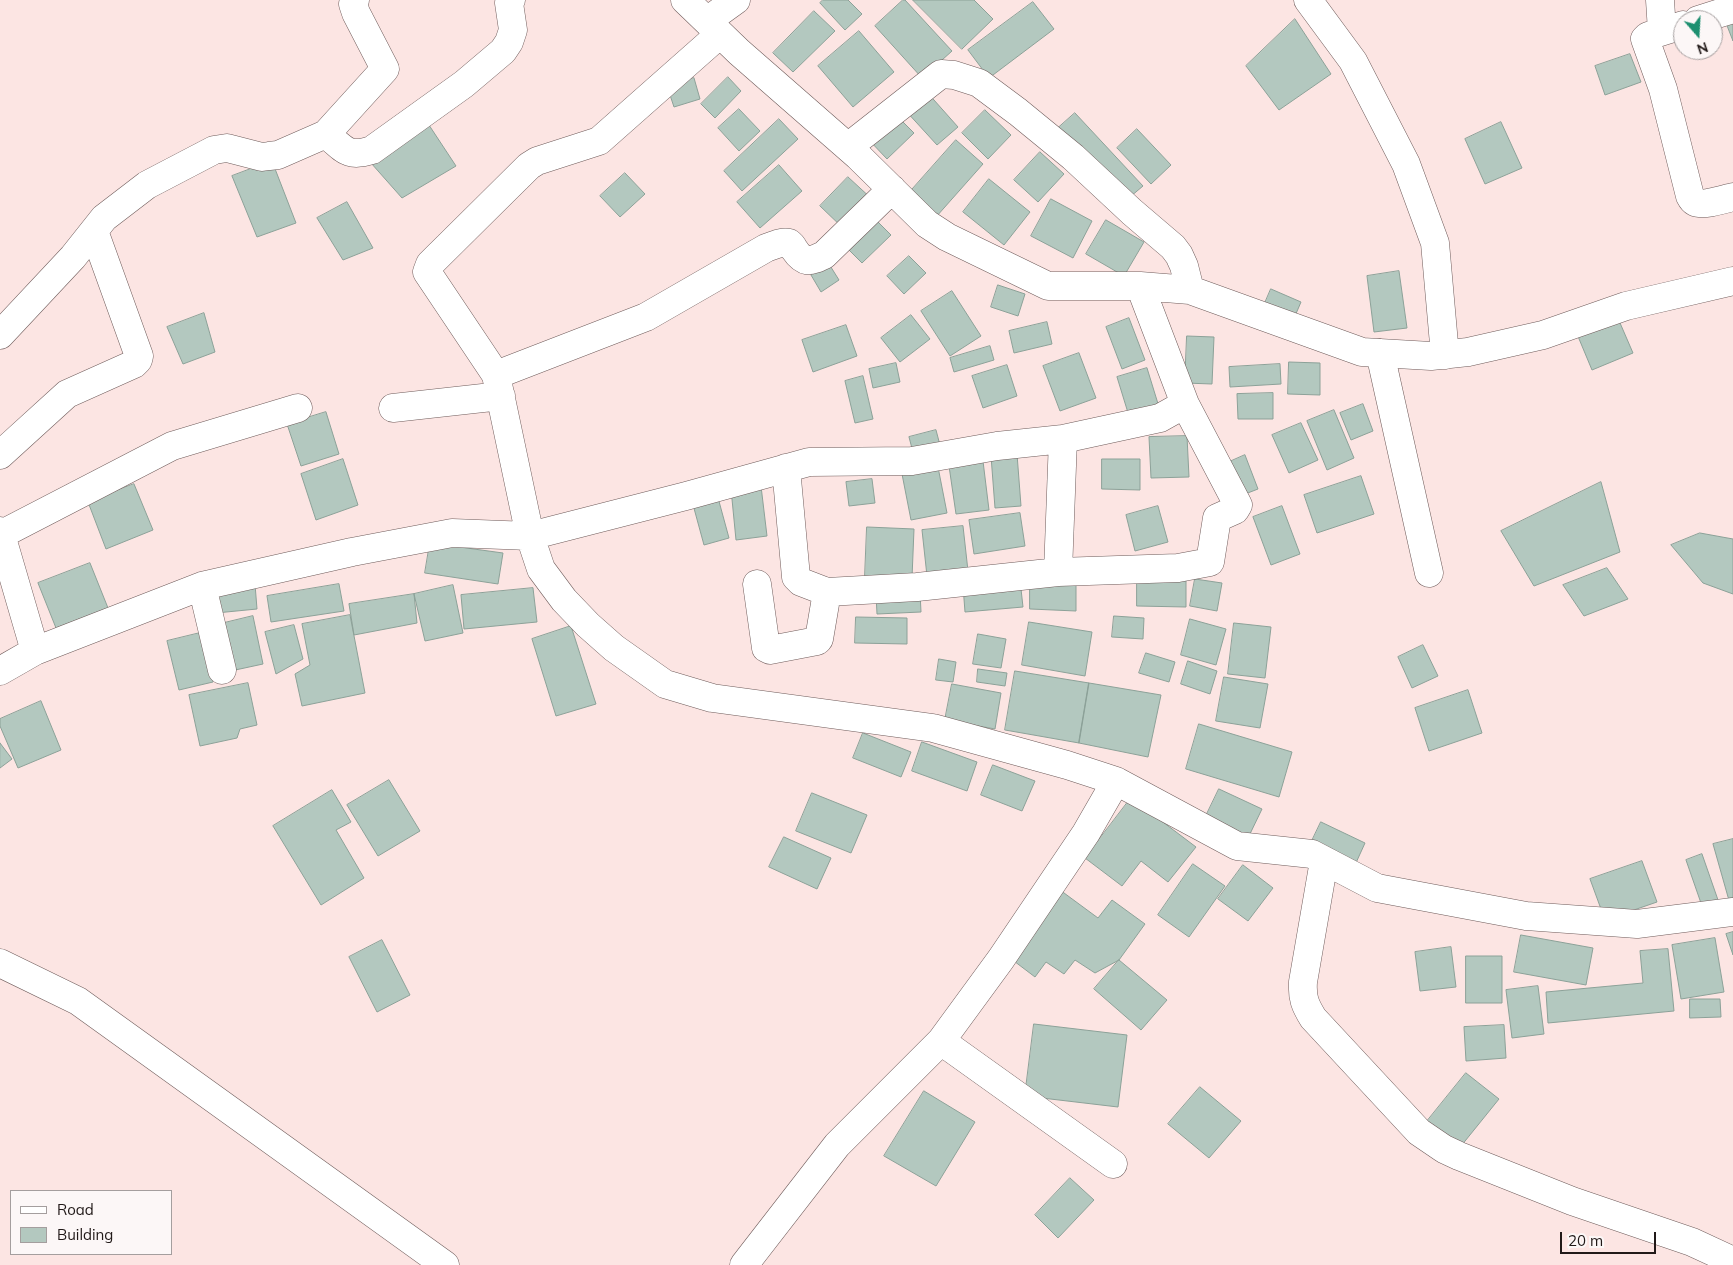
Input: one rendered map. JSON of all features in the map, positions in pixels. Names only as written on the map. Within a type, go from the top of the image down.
[{"type":"street","points":[[0,335],[73,257],[104,218],[147,185],[214,150],[227,148],[262,157],[270,156],[326,134],[385,71],[385,66],[356,13],[353,4],[355,0]]},
{"type":"street","points":[[326,134],[349,153],[361,154],[367,152],[464,84],[503,51],[509,42],[513,30],[509,3],[511,0]]},
{"type":"street","points":[[685,0],[848,147],[927,224],[948,237],[1048,286],[1140,286],[1190,290],[1362,352],[1431,356],[1468,352],[1543,335],[1626,306],[1733,281]]},
{"type":"street","points":[[736,0],[714,27],[599,142],[536,161],[430,264],[427,272],[499,385],[530,536],[541,569],[564,600],[614,648],[666,684],[712,698],[934,728],[1067,765],[1116,781],[1237,846],[1312,854],[1377,888],[1526,916],[1637,924],[1733,912]]},
{"type":"street","points":[[1308,0],[1353,61],[1406,164],[1435,243],[1445,355]]},
{"type":"street","points":[[1660,0],[1673,28],[1648,36],[1645,39],[1663,89],[1690,196],[1697,203],[1733,197]]},
{"type":"street","points":[[848,147],[941,74],[954,75],[979,83],[1073,157],[1173,247],[1184,266],[1190,290]]},
{"type":"street","points":[[393,408],[499,385],[646,317],[766,248],[780,243],[792,245],[804,261],[824,256],[892,189]]},
{"type":"street","points":[[0,455],[67,394],[134,364],[138,360],[139,356],[94,231]]},
{"type":"street","points":[[786,468],[796,577],[801,582],[827,592],[917,587],[1058,572],[1178,568],[1210,562],[1217,518],[1235,510],[1238,505],[1185,404],[1140,286]]},
{"type":"street","points":[[1380,353],[1429,574]]},
{"type":"street","points":[[0,672],[34,651],[202,586],[352,552],[452,532],[530,536],[809,462],[912,461],[997,446],[1063,439],[1160,418],[1185,404]]},
{"type":"street","points":[[34,651],[1,533],[172,446],[298,408]]},
{"type":"street","points":[[1058,572],[1063,439]]},
{"type":"street","points":[[757,584],[766,648],[770,650],[817,641],[819,639],[827,592]]},
{"type":"street","points":[[202,586],[222,670]]},
{"type":"street","points":[[744,1265],[837,1145],[941,1041],[1001,959],[1081,841],[1116,781]]},
{"type":"street","points":[[1324,861],[1303,982],[1302,994],[1306,1006],[1313,1018],[1420,1132],[1444,1149],[1459,1156],[1572,1201],[1692,1242],[1733,1261]]},
{"type":"street","points":[[0,963],[78,1001],[445,1265]]},
{"type":"street","points":[[941,1041],[1113,1164]]},
{"type":"building","points":[[823,0],[848,0],[862,14],[845,30],[820,3]]},
{"type":"building","points":[[903,0],[952,51],[922,78],[875,26]]},
{"type":"building","points":[[913,0],[974,0],[993,19],[962,49]]},
{"type":"building","points":[[1033,2],[1054,29],[989,78],[968,50]]},
{"type":"building","points":[[814,11],[835,31],[793,72],[773,53]]},
{"type":"building","points":[[1295,19],[1331,74],[1279,110],[1246,66]]},
{"type":"building","points":[[1733,20],[1733,41],[1726,23]]},
{"type":"building","points":[[859,31],[894,72],[853,107],[818,66]]},
{"type":"building","points":[[1630,54],[1641,82],[1605,95],[1595,66]]},
{"type":"building","points":[[728,77],[741,91],[715,118],[701,104]]},
{"type":"building","points":[[694,78],[700,99],[674,107],[667,86]]},
{"type":"building","points":[[926,91],[958,127],[937,145],[905,110]]},
{"type":"building","points":[[739,109],[760,131],[739,151],[718,128]]},
{"type":"building","points":[[985,110],[1011,135],[988,159],[962,133]]},
{"type":"building","points":[[1075,113],[1143,186],[1124,202],[1057,129]]},
{"type":"building","points":[[895,114],[914,133],[887,159],[868,139]]},
{"type":"building","points":[[425,119],[456,166],[402,198],[371,163]]},
{"type":"building","points":[[779,119],[798,139],[742,191],[724,171]]},
{"type":"building","points":[[1501,122],[1522,168],[1485,184],[1465,139]]},
{"type":"building","points":[[1137,129],[1171,165],[1151,184],[1117,148]]},
{"type":"building","points":[[956,140],[983,164],[936,217],[909,193]]},
{"type":"building","points":[[1040,152],[1064,174],[1038,202],[1014,180]]},
{"type":"building","points":[[272,161],[296,223],[257,237],[232,176]]},
{"type":"building","points":[[779,165],[802,191],[760,228],[737,202]]},
{"type":"building","points":[[625,173],[645,194],[620,217],[600,196]]},
{"type":"building","points":[[848,177],[873,200],[844,229],[820,206]]},
{"type":"building","points":[[989,179],[1030,212],[1004,245],[963,212]]},
{"type":"building","points":[[1051,199],[1092,221],[1073,258],[1031,236]]},
{"type":"building","points":[[347,202],[373,248],[343,260],[317,218]]},
{"type":"building","points":[[872,216],[891,235],[862,263],[843,244]]},
{"type":"building","points":[[1106,220],[1144,242],[1124,276],[1086,254]]},
{"type":"building","points":[[909,256],[926,273],[904,294],[887,276]]},
{"type":"building","points":[[829,264],[839,280],[821,292],[811,275]]},
{"type":"building","points":[[1399,271],[1407,328],[1374,332],[1367,276]]},
{"type":"building","points":[[998,285],[1025,294],[1018,316],[991,307]]},
{"type":"building","points":[[1271,289],[1301,302],[1292,323],[1262,310]]},
{"type":"building","points":[[952,291],[981,336],[950,356],[921,311]]},
{"type":"building","points":[[204,313],[215,352],[183,364],[167,327]]},
{"type":"building","points":[[911,315],[930,339],[900,362],[881,338]]},
{"type":"building","points":[[1617,316],[1633,353],[1592,370],[1577,334]]},
{"type":"building","points":[[1129,318],[1145,360],[1122,369],[1106,327]]},
{"type":"building","points":[[1047,322],[1052,344],[1014,353],[1009,331]]},
{"type":"building","points":[[846,325],[857,356],[813,372],[802,340]]},
{"type":"building","points":[[1187,336],[1214,337],[1212,384],[1185,383]]},
{"type":"building","points":[[990,346],[994,360],[954,372],[950,358]]},
{"type":"building","points":[[1079,353],[1096,398],[1060,411],[1043,366]]},
{"type":"building","points":[[1289,362],[1320,363],[1320,395],[1288,394]]},
{"type":"building","points":[[896,363],[900,382],[873,388],[869,369]]},
{"type":"building","points":[[1280,364],[1281,384],[1230,387],[1229,367]]},
{"type":"building","points":[[1007,365],[1017,396],[983,408],[972,376]]},
{"type":"building","points":[[1147,368],[1159,407],[1129,416],[1117,377]]},
{"type":"building","points":[[863,376],[873,419],[855,423],[845,381]]},
{"type":"building","points":[[1273,393],[1273,419],[1238,419],[1237,394]]},
{"type":"building","points":[[1363,404],[1373,431],[1351,440],[1340,413]]},
{"type":"building","points":[[1334,410],[1354,458],[1327,470],[1307,421]]},
{"type":"building","points":[[326,412],[339,454],[301,466],[287,424]]},
{"type":"building","points":[[1301,423],[1318,460],[1289,473],[1272,435]]},
{"type":"building","points":[[936,430],[941,449],[914,456],[909,437]]},
{"type":"building","points":[[1187,436],[1189,477],[1151,478],[1149,437]]},
{"type":"building","points":[[1017,454],[1021,506],[995,508],[991,456]]},
{"type":"building","points":[[1245,455],[1258,489],[1240,496],[1227,463]]},
{"type":"building","points":[[343,459],[358,505],[316,520],[301,474]]},
{"type":"building","points":[[1102,459],[1140,459],[1140,490],[1102,489]]},
{"type":"building","points":[[983,461],[989,510],[956,514],[949,466]]},
{"type":"building","points":[[938,467],[947,513],[911,520],[902,474]]},
{"type":"building","points":[[1361,476],[1374,514],[1317,533],[1304,495]]},
{"type":"building","points":[[872,479],[875,503],[849,506],[846,482]]},
{"type":"building","points":[[1601,482],[1620,552],[1534,586],[1501,531]]},
{"type":"building","points":[[134,484],[153,530],[106,549],[88,502]]},
{"type":"building","points":[[761,486],[767,536],[736,540],[731,489]]},
{"type":"building","points":[[717,494],[729,538],[704,545],[692,501]]},
{"type":"building","points":[[1158,506],[1168,542],[1135,551],[1126,515]]},
{"type":"building","points":[[1282,506],[1300,554],[1271,565],[1253,517]]},
{"type":"building","points":[[1020,513],[1025,546],[974,554],[969,520]]},
{"type":"building","points":[[963,526],[968,571],[927,576],[922,530]]},
{"type":"building","points":[[867,527],[914,529],[912,578],[865,576]]},
{"type":"building","points":[[1700,533],[1733,539],[1733,594],[1703,583],[1671,545]]},
{"type":"building","points":[[430,543],[503,553],[498,584],[425,573]]},
{"type":"building","points":[[90,563],[108,608],[56,628],[38,583]]},
{"type":"building","points":[[1607,568],[1628,599],[1584,616],[1563,585]]},
{"type":"building","points":[[1137,574],[1186,574],[1186,607],[1137,606]]},
{"type":"building","points":[[1195,579],[1222,583],[1217,611],[1190,606]]},
{"type":"building","points":[[1020,580],[1023,607],[965,612],[963,586]]},
{"type":"building","points":[[1030,582],[1076,583],[1076,611],[1030,609]]},
{"type":"building","points":[[255,584],[257,609],[216,613],[214,587]]},
{"type":"building","points":[[339,584],[344,611],[271,622],[267,596]]},
{"type":"building","points":[[453,585],[463,633],[425,641],[414,594]]},
{"type":"building","points":[[533,588],[537,622],[464,629],[461,595]]},
{"type":"building","points":[[920,592],[921,612],[877,614],[876,594]]},
{"type":"building","points":[[414,594],[417,623],[354,635],[349,604]]},
{"type":"building","points":[[350,615],[365,693],[302,706],[295,674],[310,665],[302,624]]},
{"type":"building","points":[[253,616],[263,664],[226,672],[216,625]]},
{"type":"building","points":[[1114,616],[1144,618],[1143,639],[1112,637]]},
{"type":"building","points":[[856,617],[907,618],[907,644],[855,643]]},
{"type":"building","points":[[1190,619],[1226,629],[1216,665],[1181,655]]},
{"type":"building","points":[[1029,622],[1092,632],[1085,676],[1022,665]]},
{"type":"building","points":[[1234,623],[1271,627],[1265,678],[1228,674]]},
{"type":"building","points":[[294,625],[303,659],[276,674],[265,632]]},
{"type":"building","points":[[571,626],[596,704],[556,716],[532,639]]},
{"type":"building","points":[[200,633],[213,682],[179,690],[167,641]]},
{"type":"building","points":[[978,634],[1006,639],[1001,668],[973,664]]},
{"type":"building","points":[[1423,645],[1438,676],[1412,688],[1398,657]]},
{"type":"building","points":[[1146,653],[1175,662],[1169,682],[1139,673]]},
{"type":"building","points":[[939,659],[956,662],[953,682],[936,680]]},
{"type":"building","points":[[1188,661],[1217,671],[1210,694],[1181,684]]},
{"type":"building","points":[[978,669],[1007,673],[1005,686],[977,682]]},
{"type":"building","points":[[1015,671],[1089,683],[1079,743],[1005,730]]},
{"type":"building","points":[[1224,677],[1268,684],[1260,728],[1216,721]]},
{"type":"building","points":[[248,683],[257,725],[240,729],[237,738],[200,746],[189,695]]},
{"type":"building","points":[[1089,683],[1161,695],[1148,757],[1079,743]]},
{"type":"building","points":[[952,684],[1001,693],[995,729],[945,720]]},
{"type":"building","points":[[1468,690],[1482,733],[1429,751],[1415,708]]},
{"type":"building","points":[[41,701],[61,750],[18,768],[0,726],[0,719]]},
{"type":"building","points":[[1199,724],[1292,752],[1279,797],[1186,769]]},
{"type":"building","points":[[863,733],[911,752],[901,777],[853,758]]},
{"type":"building","points":[[922,742],[977,762],[967,791],[912,771]]},
{"type":"building","points":[[0,743],[12,759],[0,768]]},
{"type":"building","points":[[993,765],[1035,781],[1022,811],[981,795]]},
{"type":"building","points":[[389,780],[420,831],[378,856],[347,805]]},
{"type":"building","points":[[1219,789],[1262,809],[1248,838],[1205,818]]},
{"type":"building","points":[[332,790],[351,822],[336,830],[364,878],[321,905],[273,826]]},
{"type":"building","points":[[812,793],[867,815],[851,853],[796,831]]},
{"type":"building","points":[[1131,798],[1196,847],[1168,882],[1141,861],[1122,886],[1085,858]]},
{"type":"building","points":[[1321,822],[1365,843],[1355,865],[1310,845]]},
{"type":"building","points":[[784,837],[831,858],[817,889],[769,867]]},
{"type":"building","points":[[1733,839],[1733,903],[1730,904],[1713,844]]},
{"type":"building","points":[[1702,854],[1718,900],[1702,906],[1686,860]]},
{"type":"building","points":[[1642,861],[1657,902],[1605,920],[1590,879]]},
{"type":"building","points":[[1193,864],[1225,886],[1189,937],[1158,915]]},
{"type":"building","points":[[1243,865],[1273,888],[1248,921],[1218,899]]},
{"type":"building","points":[[1060,890],[1098,918],[1112,900],[1145,924],[1119,960],[1095,973],[1075,960],[1064,974],[1046,962],[1035,977],[1010,958]]},
{"type":"building","points":[[1733,932],[1733,955],[1726,934]]},
{"type":"building","points":[[1521,935],[1593,948],[1586,985],[1514,972]]},
{"type":"building","points":[[1715,938],[1724,992],[1681,999],[1672,945]]},
{"type":"building","points":[[382,940],[410,995],[377,1012],[349,957]]},
{"type":"building","points":[[1451,947],[1456,987],[1420,991],[1415,952]]},
{"type":"building","points":[[1668,949],[1674,1011],[1548,1023],[1546,992],[1643,983],[1640,951]]},
{"type":"building","points":[[1466,956],[1502,956],[1502,1003],[1466,1003]]},
{"type":"building","points":[[1119,960],[1167,1000],[1141,1030],[1094,989]]},
{"type":"building","points":[[1538,986],[1544,1034],[1512,1038],[1506,990]]},
{"type":"building","points":[[1690,999],[1720,999],[1721,1017],[1690,1018]]},
{"type":"building","points":[[1034,1024],[1127,1035],[1118,1107],[1025,1096]]},
{"type":"building","points":[[1504,1025],[1506,1058],[1466,1061],[1464,1027]]},
{"type":"building","points":[[1466,1073],[1499,1099],[1457,1151],[1424,1125]]},
{"type":"building","points":[[1200,1087],[1241,1121],[1209,1158],[1168,1124]]},
{"type":"building","points":[[924,1091],[975,1122],[936,1186],[884,1156]]},
{"type":"building","points":[[1070,1178],[1094,1200],[1058,1238],[1035,1215]]}]
